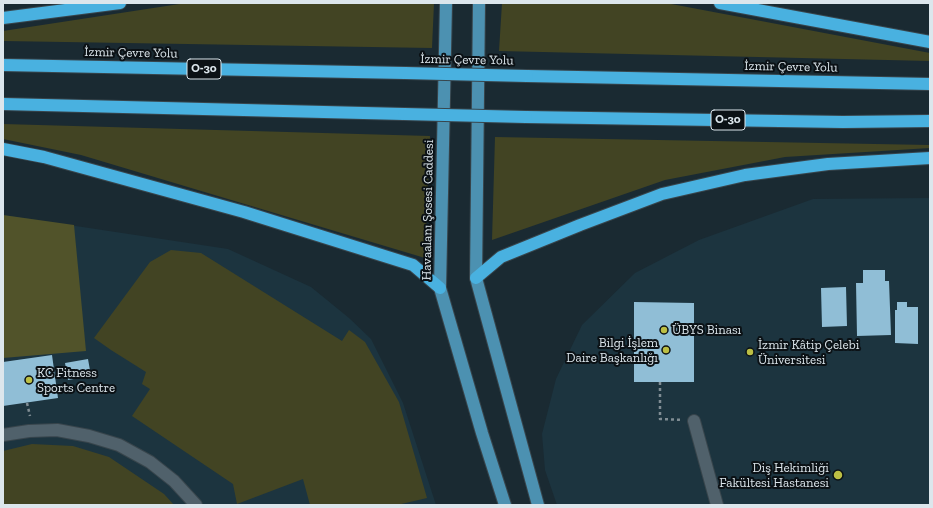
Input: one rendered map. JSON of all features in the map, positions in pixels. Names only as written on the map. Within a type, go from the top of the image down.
[{"type":"highway","points":[[3,18],[120,3]]},
{"type":"highway","points":[[720,3],[930,42]]},
{"type":"highway","name":"İzmir Çevre Yolu","points":[[3,65],[930,84]]},
{"type":"highway","name":"O-30","points":[[3,104],[526,117],[844,122],[930,121]]},
{"type":"highway","points":[[3,149],[44,157],[237,210],[413,265],[440,288]]},
{"type":"highway","points":[[476,278],[502,257],[662,194],[745,175],[828,164],[930,158]]},
{"type":"main road","name":"Havaalanı Şosesi Caddesi","points":[[446,3],[440,288],[482,433],[505,505]]},
{"type":"main road","points":[[479,3],[476,278],[538,505]]},
{"type":"street","points":[[694,421],[717,505]]},
{"type":"street","points":[[3,436],[29,431],[57,430],[89,436],[119,446],[150,462],[174,481],[196,505]]},
{"type":"path","points":[[660,382],[660,419],[694,421]]},
{"type":"path","points":[[27,403],[30,416]]},
{"type":"shaded area","name":"İzmir Kâtip Çelebi Üniversitesi","points":[[930,198],[930,505],[557,505],[545,470],[542,434],[556,379],[582,325],[635,273],[699,240],[813,199]]},
{"type":"shaded area","points":[[3,215],[228,249],[311,287],[349,318],[371,339],[403,403],[436,505],[3,505]]},
{"type":"green space","points":[[186,3],[434,3],[432,48],[3,41],[3,31]]},
{"type":"green space","points":[[502,3],[666,3],[930,53],[930,61],[499,51]]},
{"type":"green space","points":[[3,124],[430,136],[425,258],[81,155],[3,139]]},
{"type":"green space","points":[[495,137],[930,145],[930,148],[785,157],[665,180],[492,240]]},
{"type":"green space","points":[[3,215],[74,225],[86,351],[3,358]]},
{"type":"green space","points":[[171,250],[201,253],[342,341],[349,330],[365,342],[399,402],[427,498],[397,505],[310,505],[303,479],[237,504],[233,484],[132,416],[150,389],[142,384],[146,372],[94,338],[150,262]]},
{"type":"green space","points":[[32,444],[73,446],[109,457],[164,494],[174,505],[3,505],[3,451]]},
{"type":"building","points":[[863,270],[885,270],[885,281],[889,281],[891,335],[857,336],[856,283],[863,283]]},
{"type":"building","points":[[846,287],[847,326],[822,327],[821,288]]},
{"type":"building","name":"ÜBYS Binası","points":[[634,302],[694,303],[694,382],[634,382]]},
{"type":"building","points":[[897,302],[907,302],[907,307],[918,307],[918,344],[895,343],[895,310],[897,310]]},
{"type":"building","name":"KC Fitness Sports Centre","points":[[52,355],[58,398],[3,406],[3,362]]},
{"type":"building","points":[[88,359],[91,376],[68,380],[65,363]]},
{"type":"place","name":"ÜBYS Binası","points":[[664,330]]},
{"type":"place","name":"Bilgi İşlem Daire Başkanlığı","points":[[666,350]]},
{"type":"place","name":"İzmir Kâtip Çelebi Üniversitesi","points":[[750,352]]},
{"type":"place","name":"KC Fitness Sports Centre","points":[[29,380]]},
{"type":"place","name":"Diş Hekimliği Fakültesi Hastanesi","points":[[838,475]]}]
